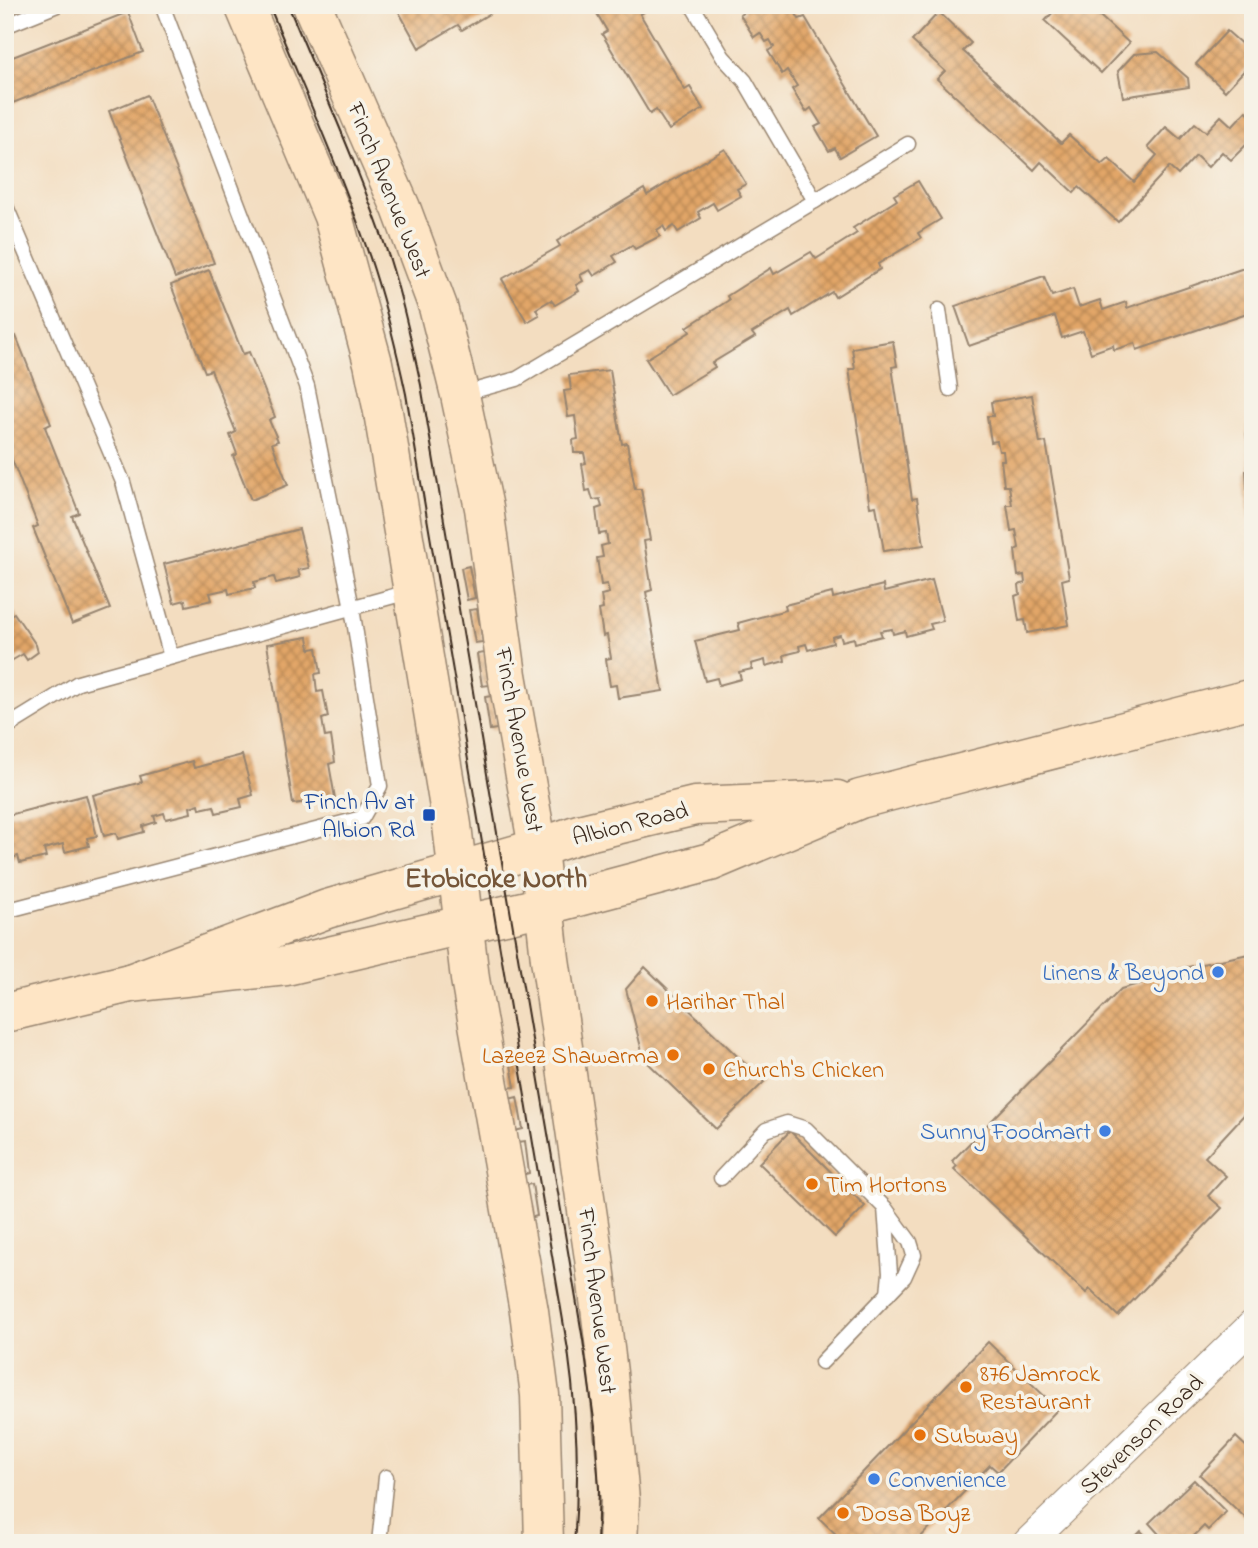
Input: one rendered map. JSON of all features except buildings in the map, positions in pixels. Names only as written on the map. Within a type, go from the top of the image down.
[{"type":"main road","points":[[244,5],[333,216],[373,363],[452,825],[477,1020],[529,1311],[540,1395],[544,1543]]},
{"type":"main road","name":"Finch Avenue West","points":[[318,7],[401,208],[438,307],[484,508],[507,675],[538,848],[608,1373],[621,1500],[618,1543]]},
{"type":"main road","name":"Albion Road","points":[[130,983],[286,966],[544,906],[710,862],[860,799],[1253,698]]},
{"type":"main road","name":"Albion Road","points":[[5,1013],[130,983],[327,909],[579,834],[695,806],[860,799]]},
{"type":"street","name":"Stevenson Road","points":[[1028,1543],[1253,1325]]},
{"type":"lane","points":[[5,26],[57,5]]},
{"type":"lane","points":[[5,911],[362,818],[380,786],[352,608],[307,386],[162,5]]},
{"type":"lane","points":[[692,5],[723,57],[745,81],[815,201]]},
{"type":"lane","points":[[460,395],[517,379],[908,144]]},
{"type":"lane","points":[[5,204],[122,482],[171,657]]},
{"type":"lane","points":[[939,310],[950,389]]},
{"type":"lane","points":[[5,728],[78,683],[412,591]]},
{"type":"lane","points":[[721,1178],[766,1130],[787,1123],[806,1129],[885,1208],[910,1242],[914,1255],[904,1277],[822,1362]]},
{"type":"lane","points":[[885,1208],[890,1273],[888,1294]]},
{"type":"lane","points":[[379,1543],[386,1477]]},
{"type":"tram line","points":[[269,5],[363,236],[387,316],[406,394],[568,1350],[577,1446],[574,1543]]},
{"type":"tram line","points":[[288,5],[379,228],[399,291],[421,385],[583,1340],[595,1427],[599,1489],[597,1543]]},
{"type":"place","name":"Finch Av at Albion Rd","points":[[429,815]]},
{"type":"place","name":"Linens & Beyond","points":[[1218,972]]},
{"type":"place","name":"Harihar Thal","points":[[652,1001]]},
{"type":"place","name":"Lazeez Shawarma","points":[[673,1055]]},
{"type":"place","name":"Church's Chicken","points":[[709,1069]]},
{"type":"place","name":"Sunny Foodmart","points":[[1105,1131]]},
{"type":"place","name":"Tim Hortons","points":[[812,1184]]},
{"type":"place","name":"876 Jamrock Restaurant","points":[[966,1387]]},
{"type":"place","name":"Subway","points":[[920,1435]]},
{"type":"place","name":"Convenience","points":[[874,1479]]},
{"type":"place","name":"Dosa Boyz","points":[[843,1513]]},
{"type":"district","name":"Etobicoke North","points":[[496,877]]}]
